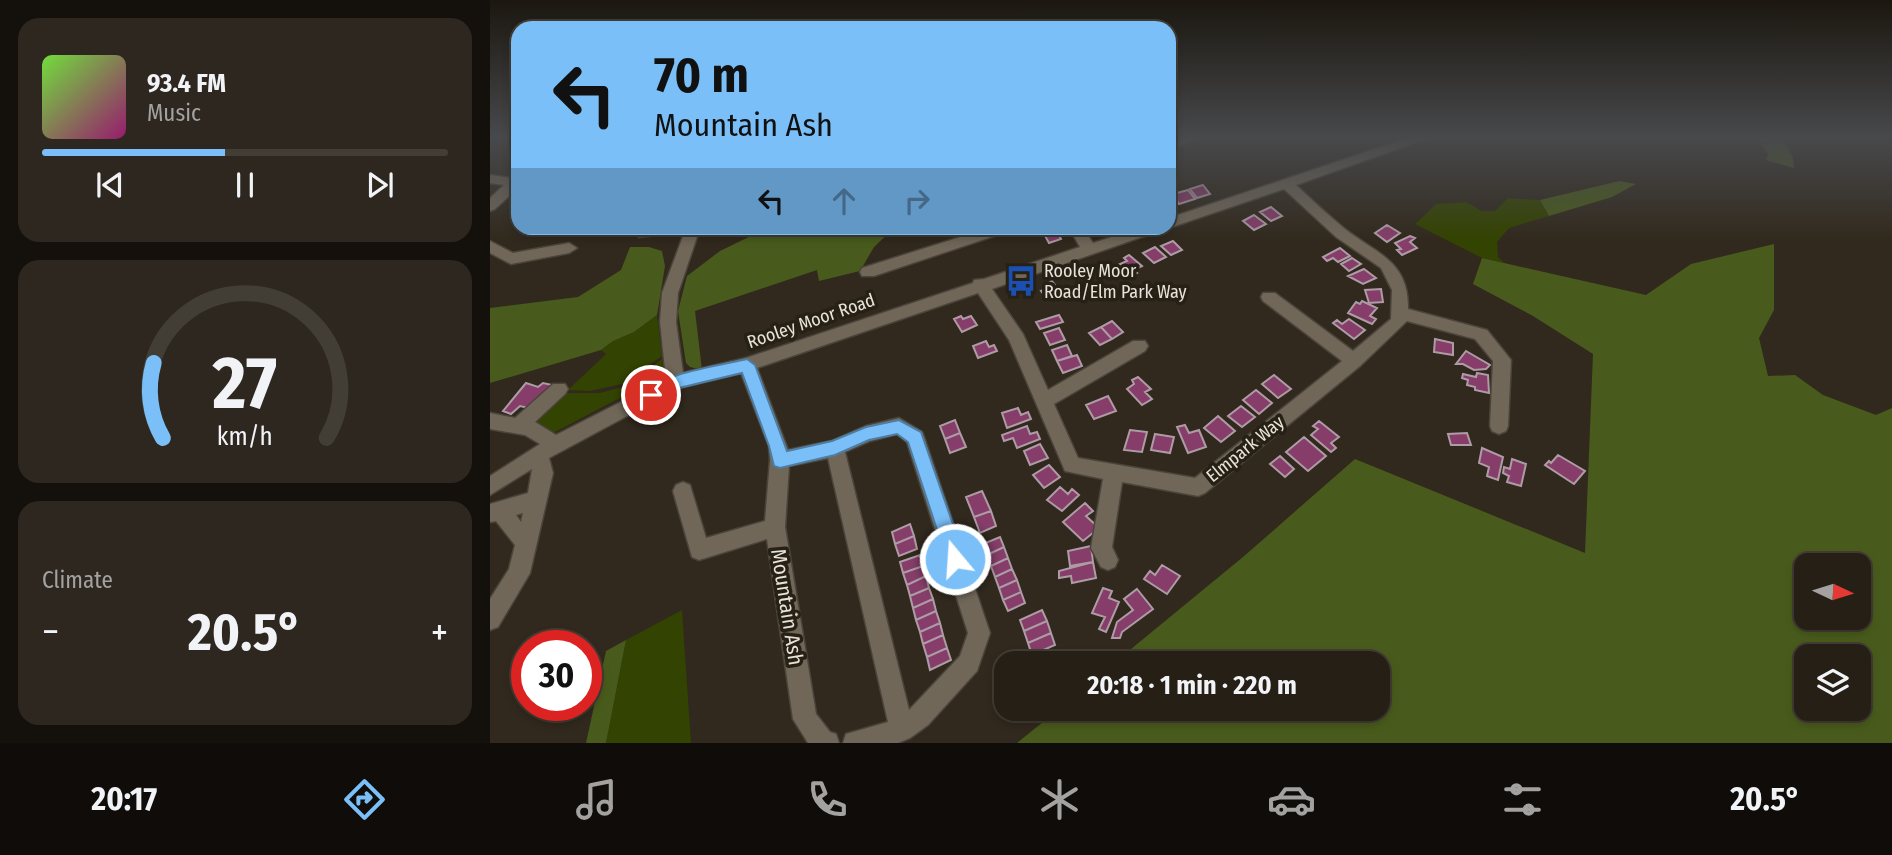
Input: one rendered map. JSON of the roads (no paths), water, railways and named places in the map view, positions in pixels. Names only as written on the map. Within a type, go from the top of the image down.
[{"type":"street","points":[[1176,221],[1319,172]]},
{"type":"street","points":[[490,179],[511,182]]},
{"type":"street","points":[[1285,183],[1341,233],[1387,265],[1401,290],[1399,313],[1481,334],[1502,360],[1499,426]]},
{"type":"street","points":[[490,206],[511,187]]},
{"type":"street","points":[[675,382],[668,322],[670,293],[691,235]]},
{"type":"street","points":[[868,272],[982,235]]},
{"type":"street","points":[[1080,235],[1088,248]]},
{"type":"street","name":"Rooley Moor Road","points":[[493,484],[547,449],[675,382],[747,365],[1131,235]]},
{"type":"street","points":[[490,246],[511,259],[569,248]]},
{"type":"street","name":"Elmpark Way","points":[[980,285],[1017,338],[1072,465],[1198,487],[1354,361],[1399,321],[1399,313]]},
{"type":"street","points":[[1269,297],[1354,361]]},
{"type":"street","points":[[1044,401],[1139,346]]},
{"type":"street","name":"Mountain Ash","points":[[747,365],[778,446],[780,460],[775,527],[805,719],[817,736],[827,743]]},
{"type":"street","points":[[519,426],[559,389]]},
{"type":"street","points":[[490,421],[529,428],[547,449],[519,573],[490,619]]},
{"type":"street","points":[[780,460],[835,448],[866,434],[899,426],[915,437],[979,632],[969,663],[920,716],[902,730],[855,743]]},
{"type":"street","points":[[835,448],[902,730]]},
{"type":"street","points":[[1108,560],[1101,548],[1115,472]]},
{"type":"street","points":[[683,491],[699,550],[775,527]]},
{"type":"street","points":[[527,544],[495,513],[537,499]]},
{"type":"place","name":"Rooley Moor Road/Elm Park Way","points":[[1021,281]]}]
